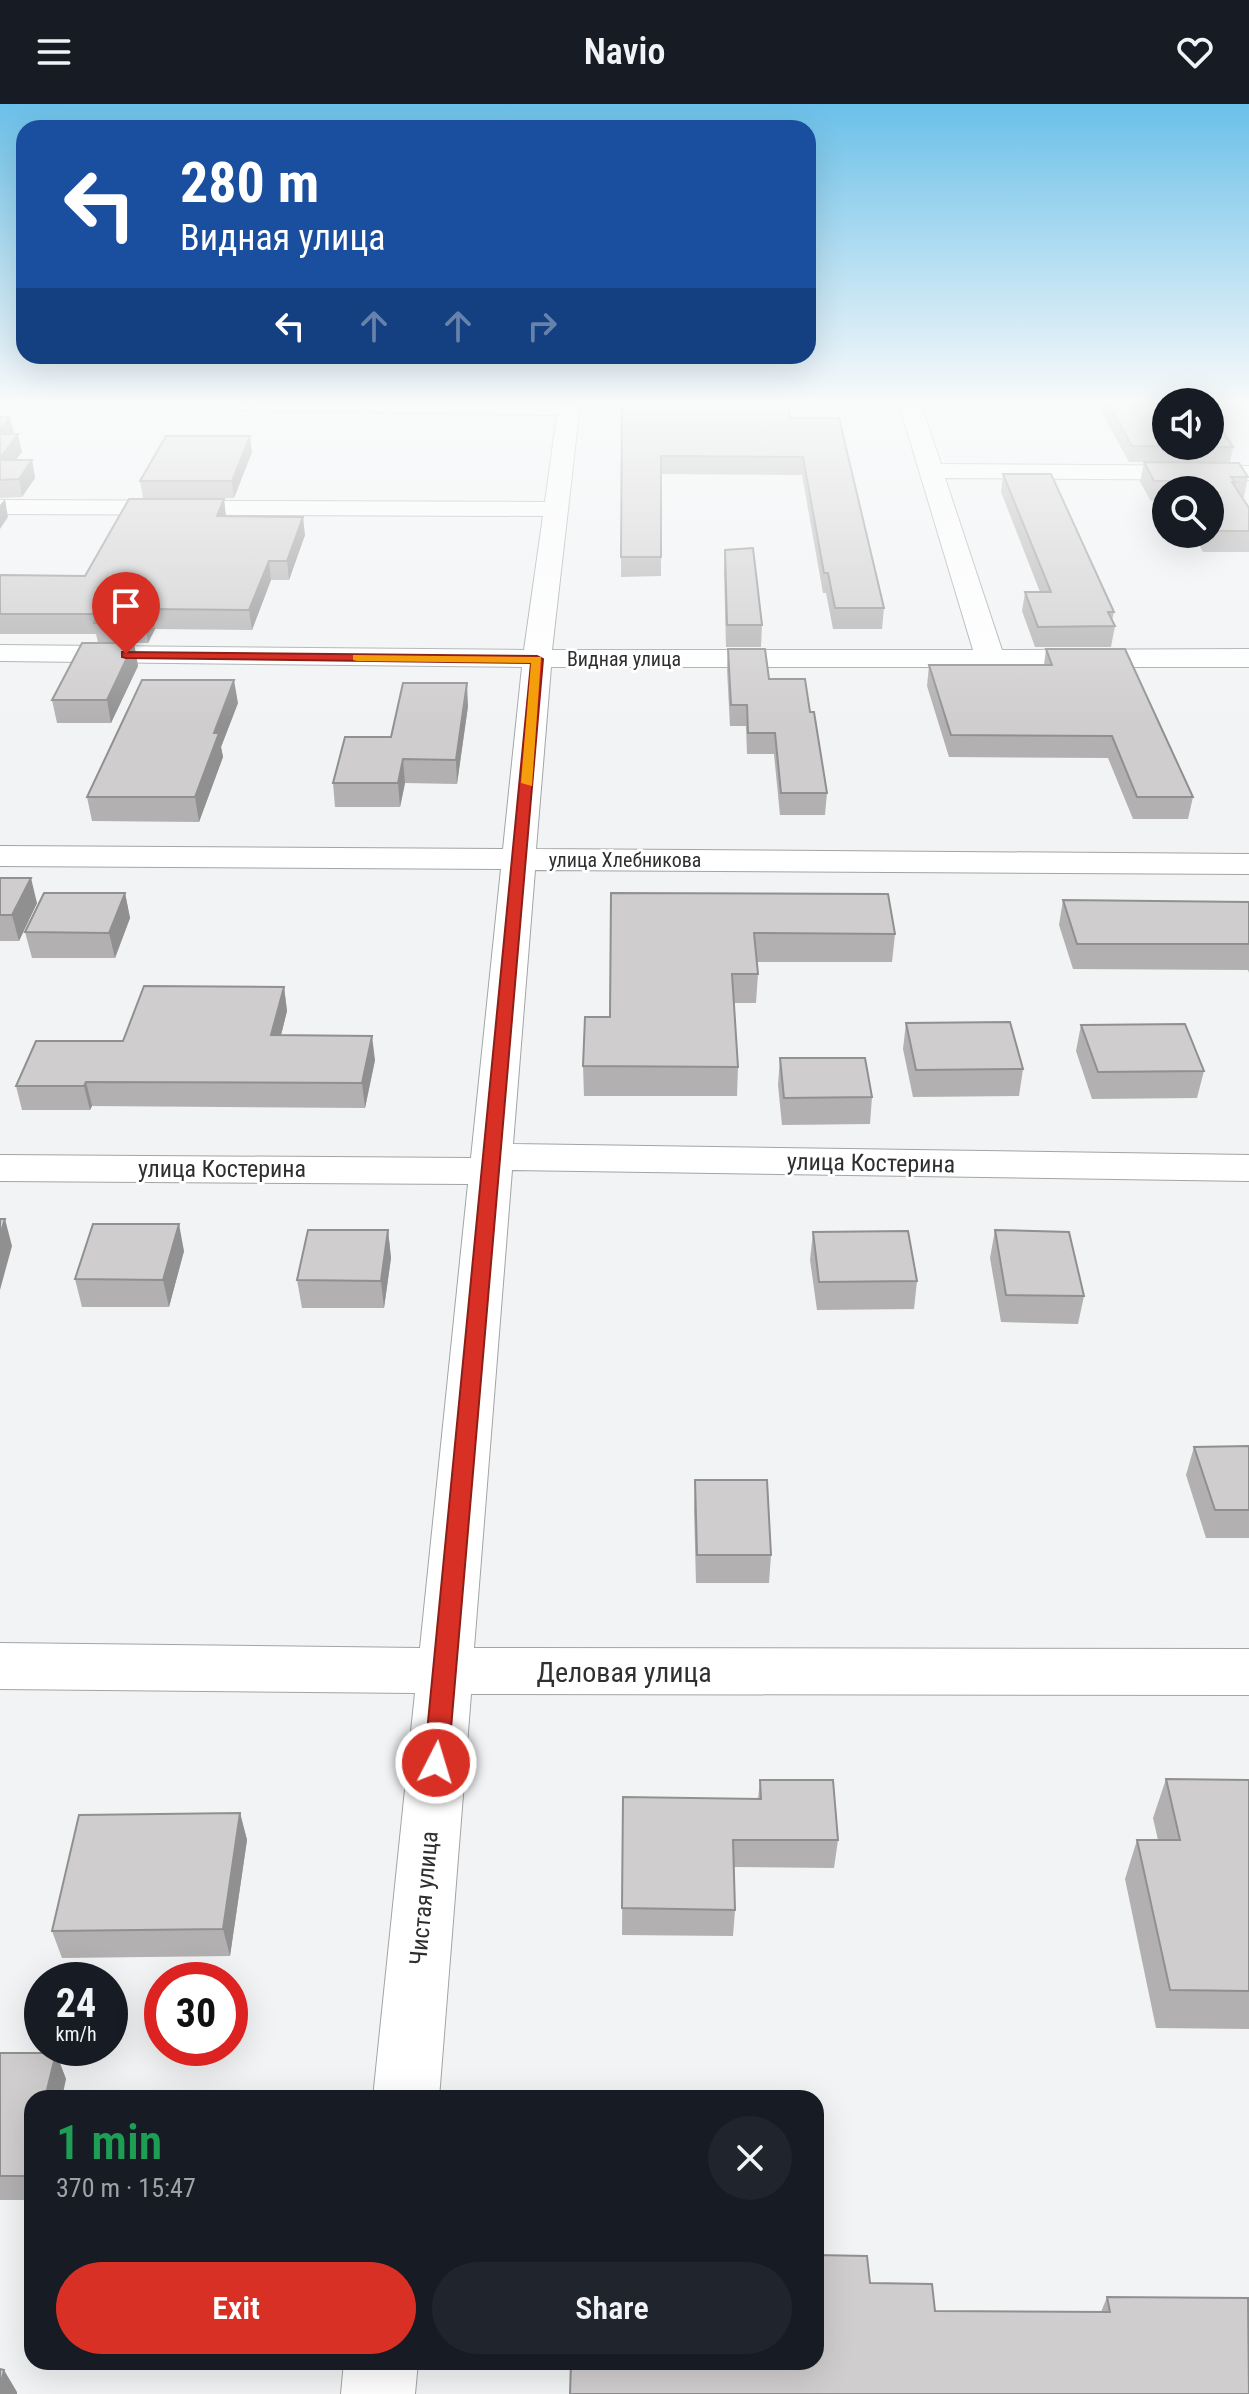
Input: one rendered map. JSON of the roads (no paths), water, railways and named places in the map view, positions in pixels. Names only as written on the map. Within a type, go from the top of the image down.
[{"type":"street","name":"Чистая улица","points":[[407,2090],[537,659],[555,511]]},
{"type":"street","points":[[944,511],[990,658]]},
{"type":"street","name":"Видная улица","points":[[0,653],[537,659],[1249,658]]},
{"type":"street","name":"улица Хлебникова","points":[[0,856],[1249,864]]},
{"type":"street","name":"улица Костерина","points":[[0,1168],[492,1164],[1249,1168]]},
{"type":"street","name":"Деловая улица","points":[[0,1666],[445,1671],[1249,1672]]},
{"type":"street","points":[[378,2394],[380,2370]]}]
